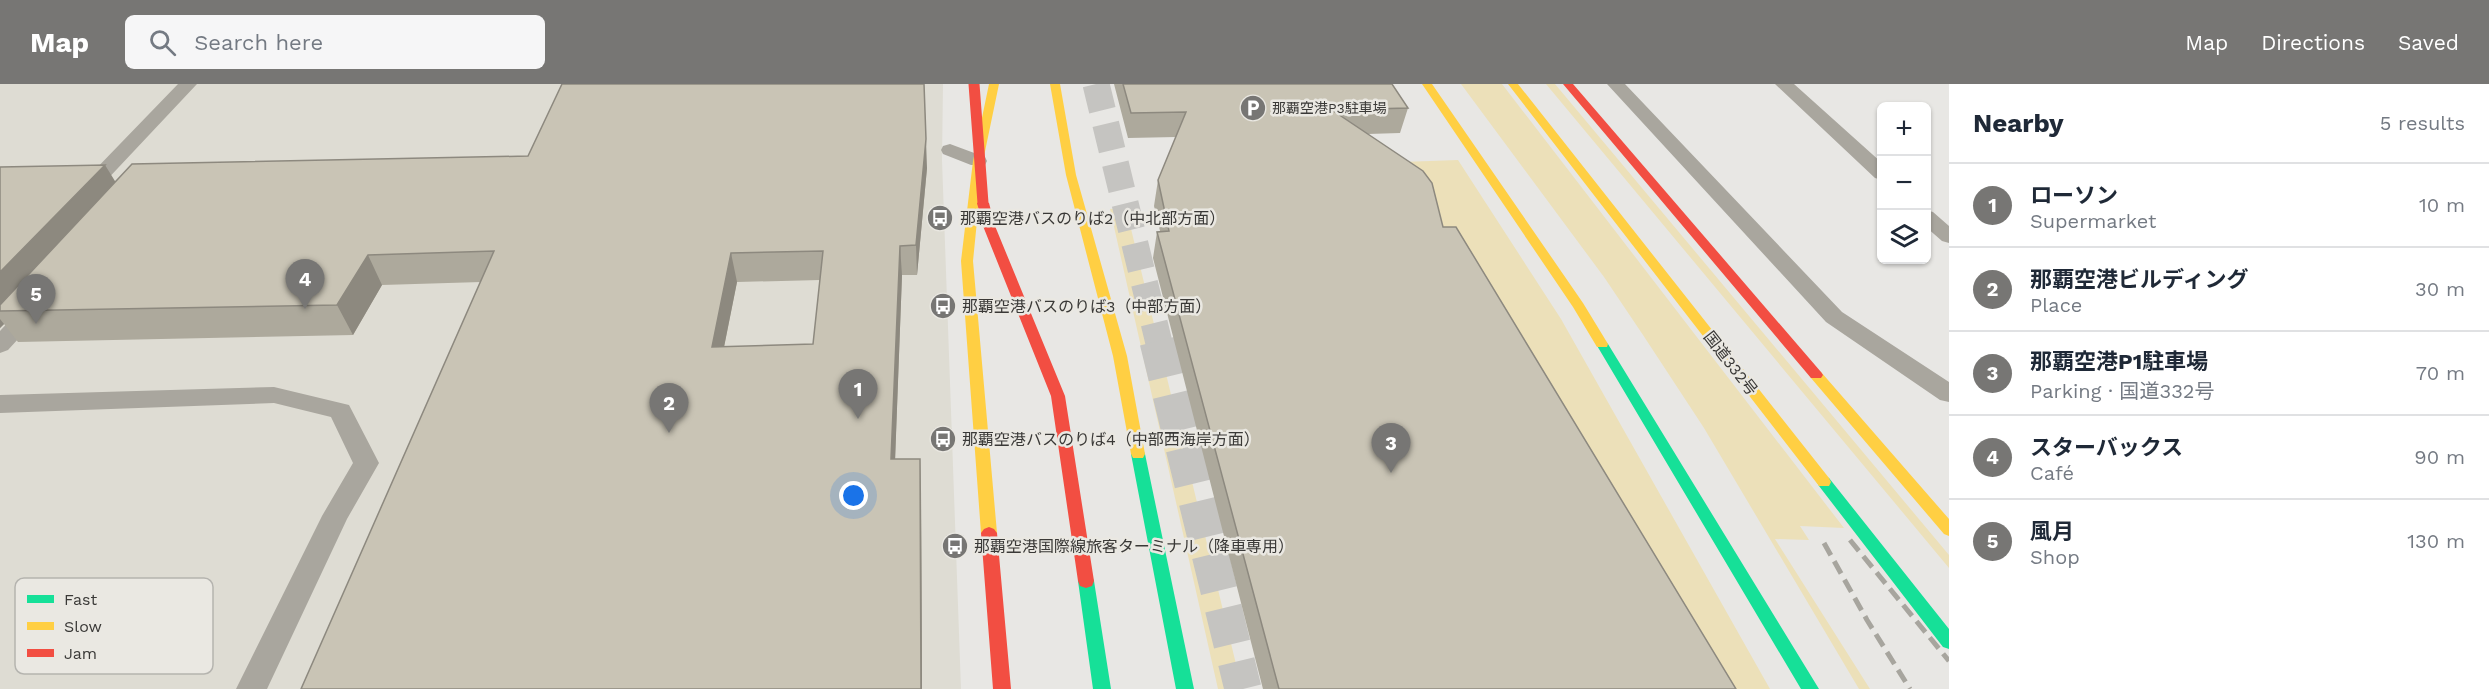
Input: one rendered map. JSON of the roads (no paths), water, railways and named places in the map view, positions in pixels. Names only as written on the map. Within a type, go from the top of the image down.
[{"type":"main road","points":[[974,84],[988,266]]},
{"type":"main road","points":[[994,84],[978,161],[968,261],[1002,689]]},
{"type":"main road","points":[[1055,84],[1071,175],[1120,356],[1140,472],[1185,689]]},
{"type":"main road","points":[[1427,84],[1579,306],[1810,689]]},
{"type":"main road","name":"国道332号","points":[[1513,84],[1949,642]]},
{"type":"main road","points":[[1569,84],[1949,530]]},
{"type":"main road","points":[[983,203],[989,226],[1058,396],[1102,689]]},
{"type":"lane","points":[[95,181],[188,84]]},
{"type":"lane","points":[[1616,84],[1834,317],[1949,394]]},
{"type":"lane","points":[[1784,84],[1877,170]]},
{"type":"lane","points":[[950,150],[978,161]]},
{"type":"lane","points":[[59,182],[95,181],[123,186]]},
{"type":"lane","points":[[1931,221],[1949,237]]},
{"type":"lane","points":[[0,345],[48,293]]},
{"type":"lane","points":[[0,404],[274,395],[339,411],[366,463],[335,516],[251,689]]},
{"type":"tunnel","points":[[1096,84],[1159,343]]},
{"type":"tunnel","points":[[1158,341],[1243,689]]},
{"type":"railway","points":[[1850,540],[1949,661]]},
{"type":"railway","points":[[1824,543],[1867,620],[1910,689]]},
{"type":"place","name":"那覇空港P3駐車場","points":[[1253,108]]},
{"type":"place","name":"那覇空港バスのりば2（中北部方面）","points":[[940,218]]},
{"type":"place","name":"那覇空港バスのりば3（中部方面）","points":[[943,306]]},
{"type":"place","name":"スターバックス","points":[[305,309]]},
{"type":"place","name":"風月","points":[[36,324]]},
{"type":"place","name":"ローソン","points":[[858,419]]},
{"type":"place","name":"那覇空港ビルディング","points":[[669,433]]},
{"type":"place","name":"那覇空港バスのりば4（中部西海岸方面）","points":[[943,439]]},
{"type":"place","name":"那覇空港P1駐車場","points":[[1391,473]]},
{"type":"place","name":"那覇空港国際線旅客ターミナル（降車専用）","points":[[955,546]]}]
